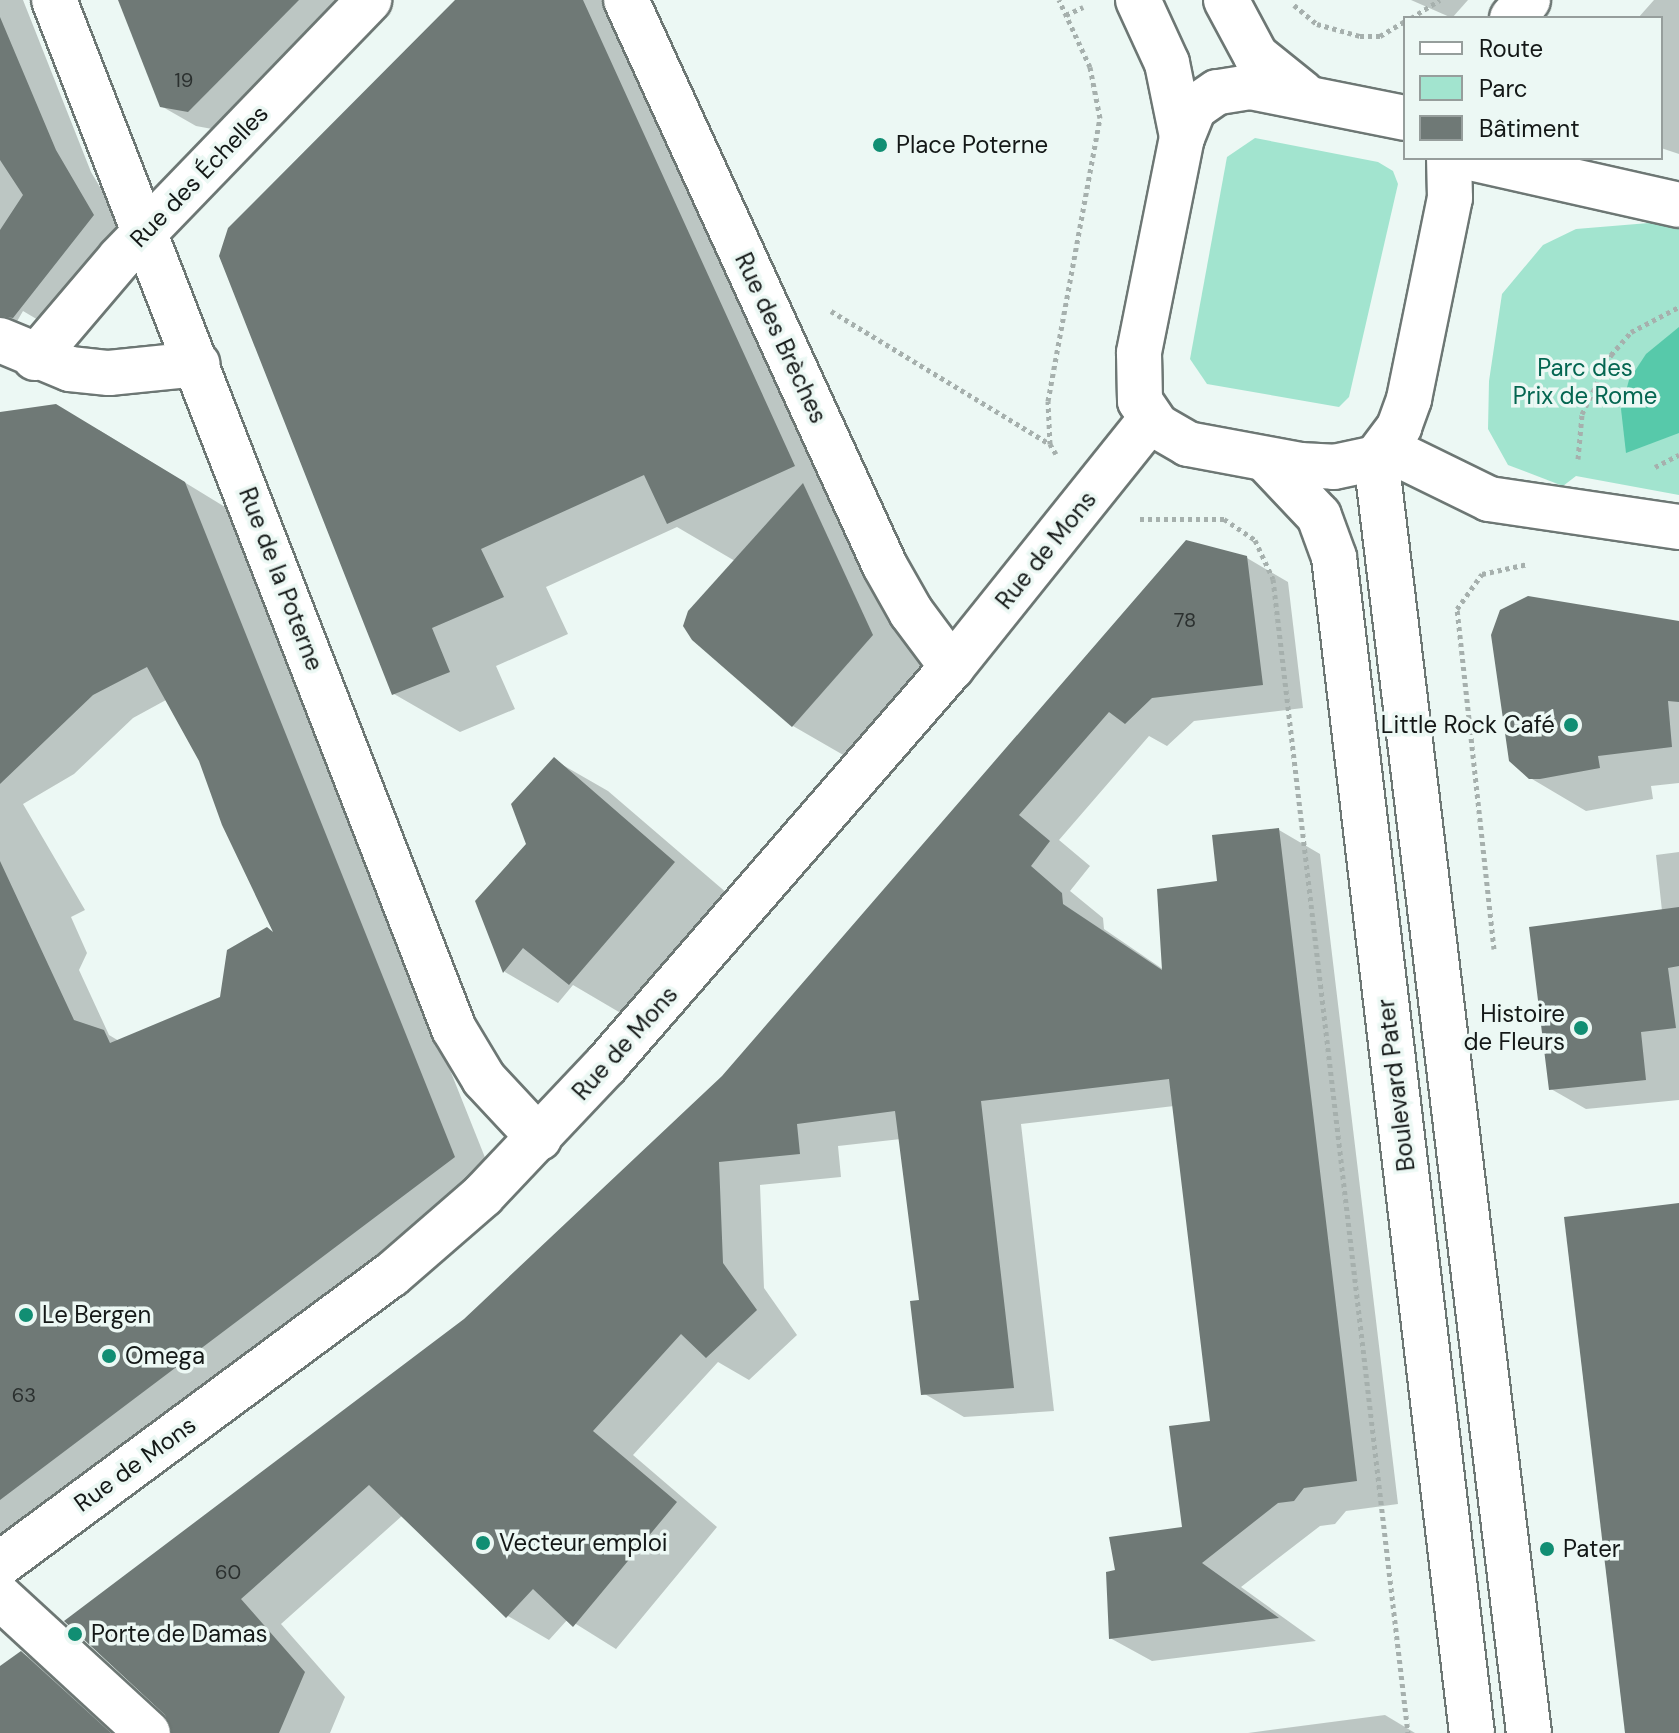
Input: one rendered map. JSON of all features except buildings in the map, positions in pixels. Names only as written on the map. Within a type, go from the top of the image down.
[{"type":"street","name":"Rue de la Poterne","points":[[54,0],[147,231],[454,1029],[484,1079],[539,1138]]},
{"type":"street","name":"Rue des Échelles","points":[[10,348],[147,231],[369,0]]},
{"type":"street","name":"Rue des Brèches","points":[[626,0],[885,566],[911,612],[952,667]]},
{"type":"street","points":[[1138,0],[1167,63],[1182,137]]},
{"type":"street","points":[[1226,0],[1256,56],[1304,95]]},
{"type":"street","points":[[1514,16],[1528,0]]},
{"type":"street","points":[[1403,118],[1304,95],[1250,87],[1217,92],[1194,108],[1182,137],[1139,353],[1140,401],[1151,419],[1188,444],[1266,460],[1334,467],[1380,453],[1489,499],[1679,527]]},
{"type":"street","points":[[1449,160],[1450,198],[1409,399],[1380,453],[1529,1733]]},
{"type":"street","points":[[1480,160],[1679,205]]},
{"type":"street","points":[[10,348],[109,373],[198,364]]},
{"type":"street","name":"Rue de Mons","points":[[0,1564],[391,1275],[539,1138],[952,667],[1151,419]]},
{"type":"street","name":"Boulevard Pater","points":[[1266,460],[1319,516],[1334,557],[1472,1733]]},
{"type":"street","points":[[0,1597],[148,1733]]},
{"type":"path","points":[[1050,444],[1048,401],[1100,118],[1090,67],[1059,0]]},
{"type":"path","points":[[1290,0],[1317,24],[1360,36],[1380,36],[1403,22]]},
{"type":"path","points":[[1414,16],[1440,0]]},
{"type":"path","points":[[824,307],[1050,444],[1090,495],[1123,515],[1185,515],[1224,519],[1255,540],[1273,579],[1408,1733]]},
{"type":"path","points":[[1576,476],[1582,414],[1611,355],[1631,332],[1679,307]]},
{"type":"path","points":[[1457,609],[1459,599],[1482,574],[1497,567],[1538,565]]},
{"type":"green space","points":[[1255,138],[1378,162],[1393,171],[1398,184],[1349,397],[1339,407],[1207,384],[1190,359],[1227,157]]},
{"type":"green space","name":"Parc des Prix de Rome","points":[[1661,222],[1679,226],[1679,495],[1576,476],[1563,486],[1508,465],[1488,429],[1489,381],[1502,294],[1543,245],[1576,229]]},
{"type":"shaded area","points":[[1679,327],[1679,433],[1626,453],[1621,409],[1629,380],[1646,354]]},
{"type":"place","name":"Place Poterne","points":[[880,145]]},
{"type":"place","name":"Little Rock Café","points":[[1571,725]]},
{"type":"place","name":"Histoire de Fleurs","points":[[1581,1028]]},
{"type":"place","name":"Le Bergen","points":[[26,1315]]},
{"type":"place","name":"Omega","points":[[109,1356]]},
{"type":"place","name":"Vecteur emploi","points":[[483,1543]]},
{"type":"place","name":"Pater","points":[[1547,1549]]},
{"type":"place","name":"Porte de Damas","points":[[75,1634]]}]
